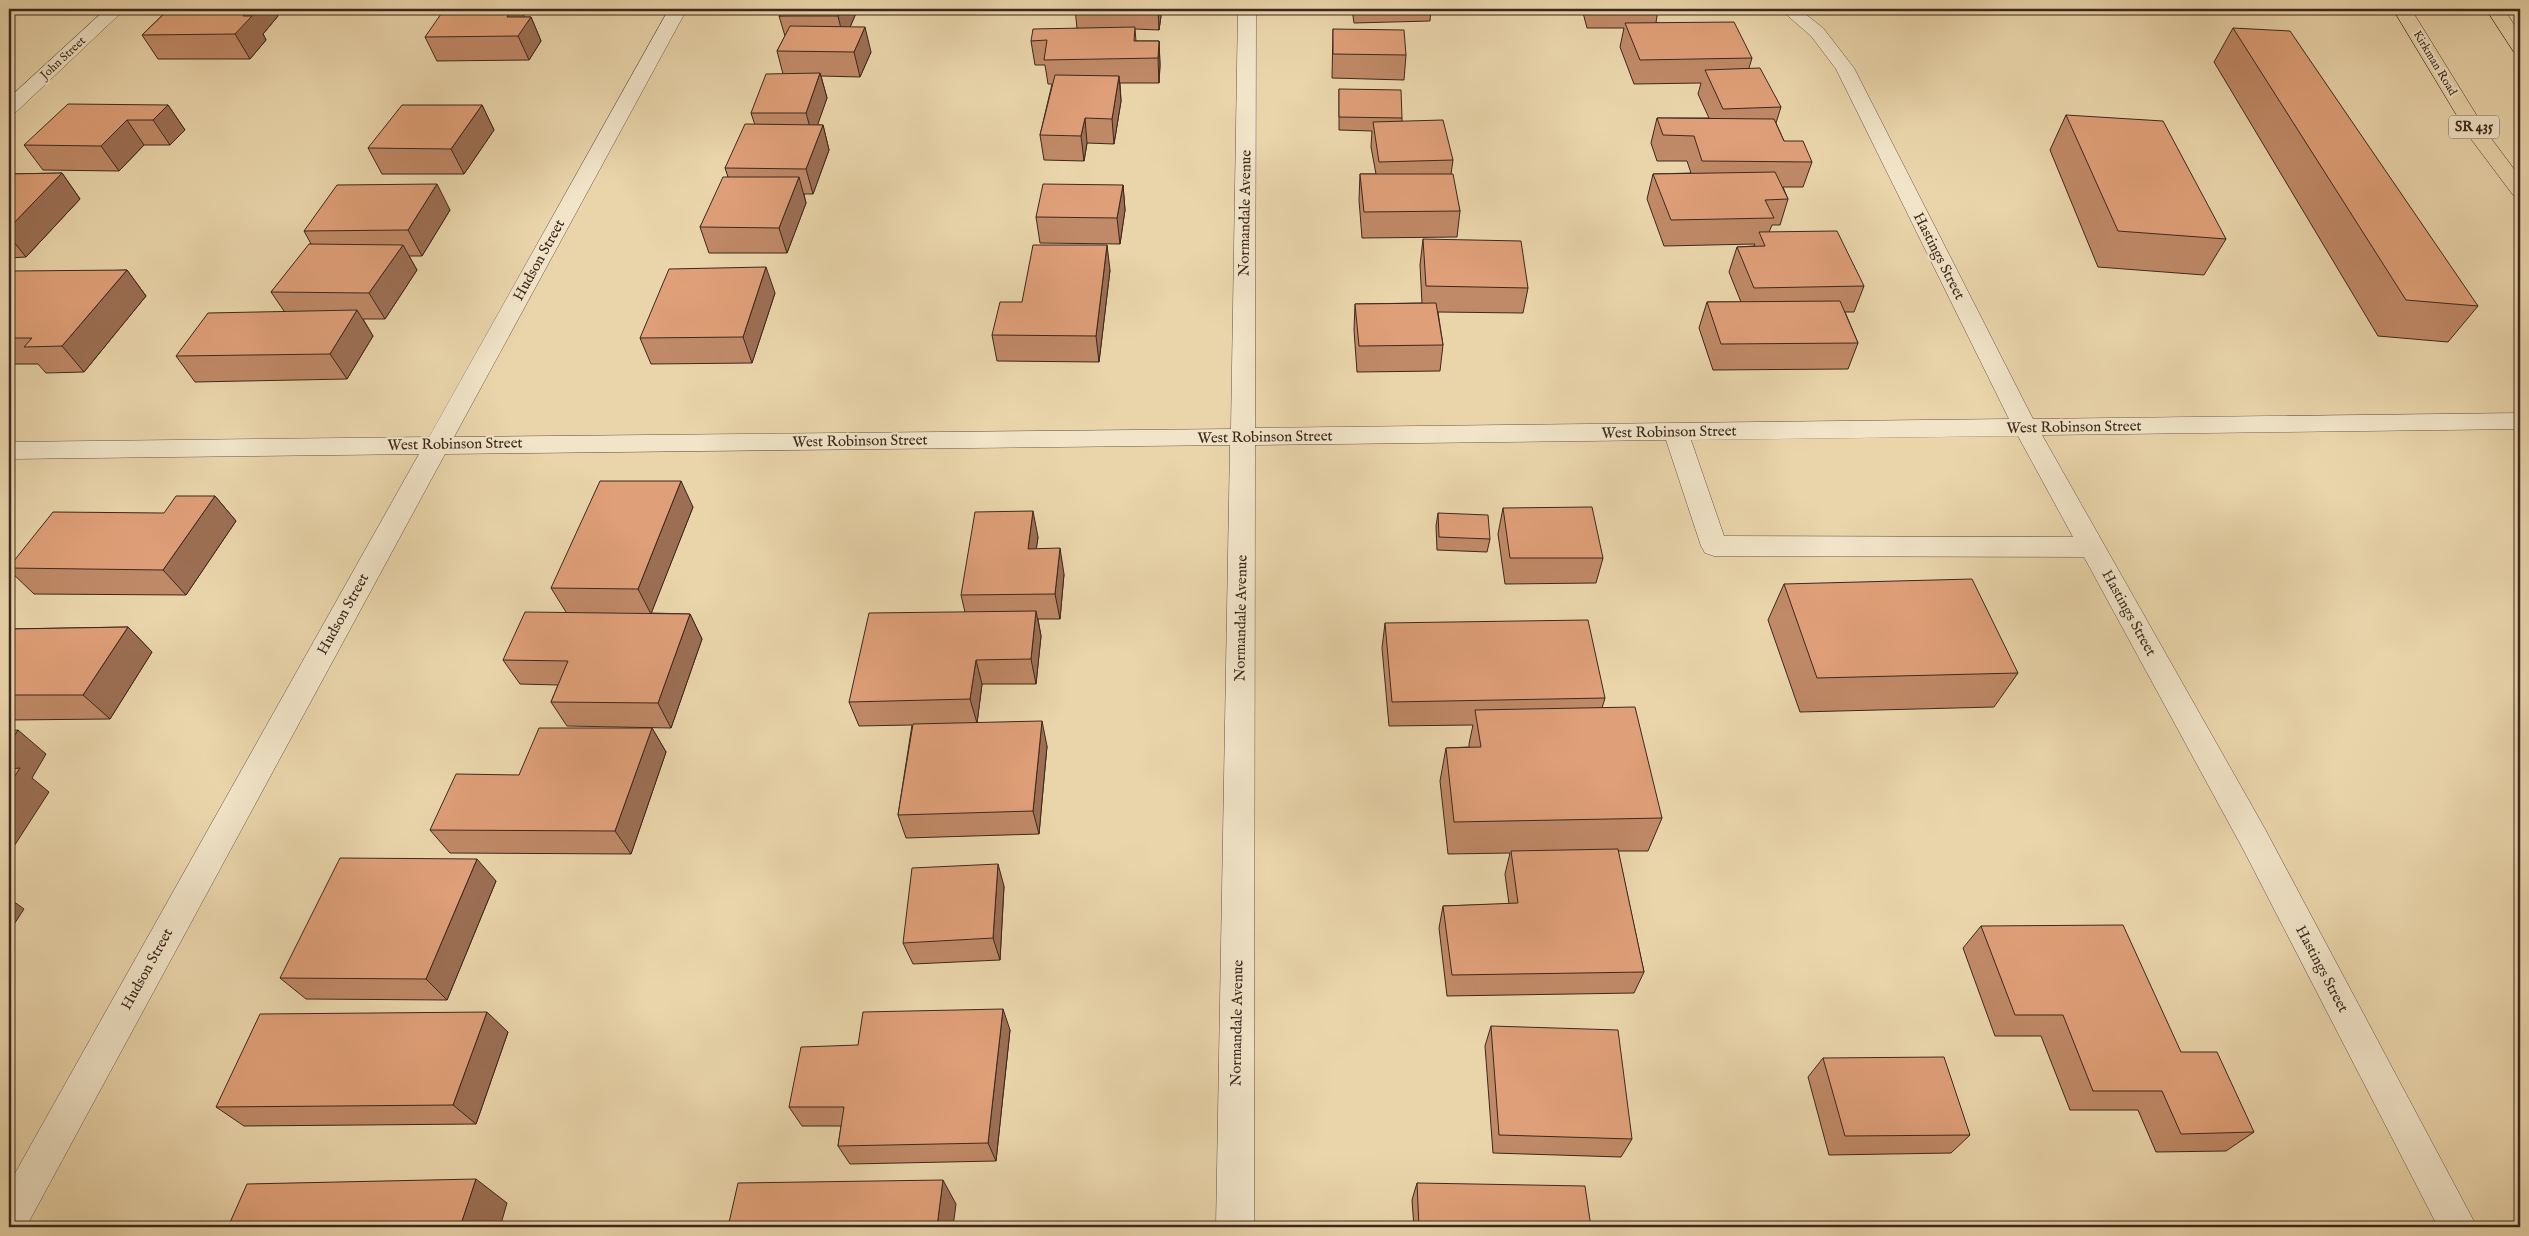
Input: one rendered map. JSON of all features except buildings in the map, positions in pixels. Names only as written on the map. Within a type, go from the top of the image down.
[{"type":"main road","name":"Kirkman Road","points":[[2402,9],[2481,138],[2520,191]]},
{"type":"main road","points":[[2495,9],[2520,48]]},
{"type":"street","name":"John Street","points":[[9,108],[116,9]]},
{"type":"street","name":"Hudson Street","points":[[9,1220],[678,9]]},
{"type":"street","name":"Normandale Avenue","points":[[1235,1227],[1247,9]]},
{"type":"street","name":"Hastings Street","points":[[1790,9],[1817,32],[1845,68],[2026,428],[2254,839],[2458,1227]]},
{"type":"street","name":"West Robinson Street","points":[[9,450],[2520,421]]},
{"type":"street","points":[[1676,432],[1714,546],[2092,547]]}]
